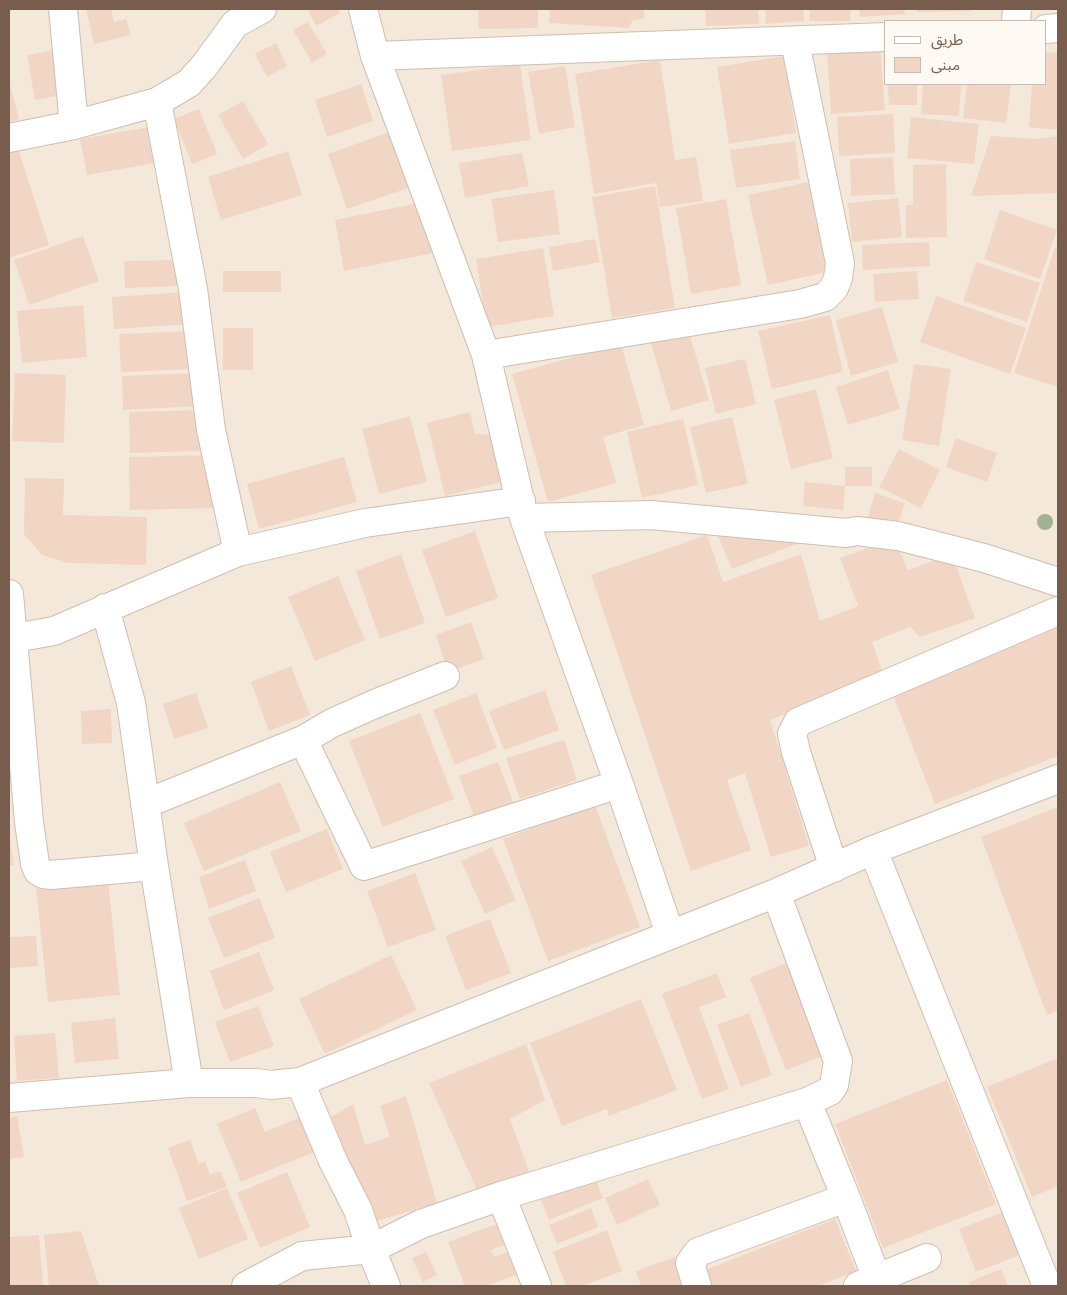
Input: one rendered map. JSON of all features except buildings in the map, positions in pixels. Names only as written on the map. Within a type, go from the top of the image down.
[{"type":"street","points":[[63,9],[74,125]]},
{"type":"street","points":[[9,138],[74,125],[157,102],[189,83],[205,65],[235,24],[262,9]]},
{"type":"street","points":[[363,9],[375,56],[486,355],[523,510],[670,934]]},
{"type":"street","points":[[375,56],[884,38]]},
{"type":"street","points":[[486,355],[800,304],[825,297],[834,288],[838,278],[840,263],[795,42]]},
{"type":"street","points":[[157,102],[193,290],[211,430],[238,552]]},
{"type":"street","points":[[11,638],[54,631],[238,552],[365,523],[523,510],[651,515],[846,532],[857,531],[898,536],[984,558],[1058,582]]},
{"type":"street","points":[[9,594],[11,638],[29,822],[35,864],[38,871],[43,874],[51,874],[154,866]]},
{"type":"street","points":[[105,608],[131,703],[154,866],[189,1083]]},
{"type":"street","points":[[834,868],[796,752],[792,734],[798,722],[1058,611]]},
{"type":"street","points":[[145,804],[303,740],[332,723],[445,676]]},
{"type":"street","points":[[303,740],[364,866],[619,784]]},
{"type":"street","points":[[9,1098],[189,1083],[256,1083],[272,1085],[300,1082],[776,893],[873,850],[1058,779]]},
{"type":"street","points":[[873,850],[1047,1286]]},
{"type":"street","points":[[246,1286],[302,1256],[371,1249],[421,1224],[502,1196],[807,1102],[830,1091],[834,1085],[838,1061],[776,893]]},
{"type":"street","points":[[300,1082],[333,1161],[358,1210],[386,1286]]},
{"type":"street","points":[[807,1102],[846,1198],[868,1282],[927,1258]]},
{"type":"street","points":[[502,1196],[537,1286]]},
{"type":"street","points":[[697,1286],[690,1263],[698,1252],[846,1198]]},
{"type":"shaded area","points":[[9,9],[1058,9],[1058,1286],[9,1286]]}]
